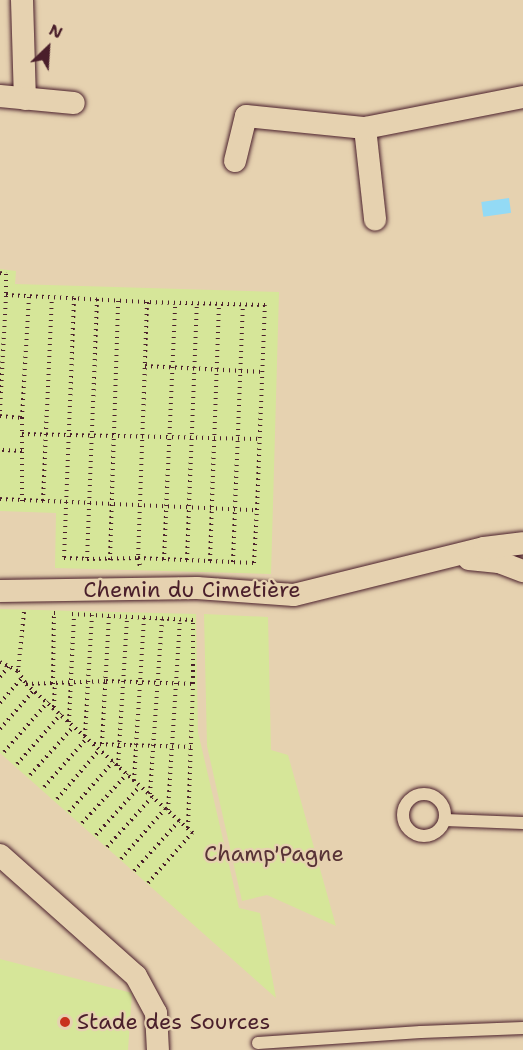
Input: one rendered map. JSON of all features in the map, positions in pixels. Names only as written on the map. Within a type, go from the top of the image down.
[{"type":"street","points":[[22,0],[25,99]]},
{"type":"street","points":[[0,96],[74,103]]},
{"type":"street","points":[[235,161],[246,116],[365,128],[523,97]]},
{"type":"street","points":[[365,128],[375,219]]},
{"type":"street","name":"Chemin du Cimetière","points":[[0,591],[197,588],[294,595],[452,558],[484,548],[523,543]]},
{"type":"street","name":"Chemin du Cimetière","points":[[452,558],[499,562],[523,571]]},
{"type":"street","points":[[0,855],[136,976],[156,1013],[158,1050]]},
{"type":"lane","points":[[445,820],[523,823]]},
{"type":"lane","points":[[258,1043],[523,1028]]},
{"type":"path","points":[[0,273],[6,274],[0,411]]},
{"type":"path","points":[[6,294],[147,302],[265,305],[254,563],[138,558],[110,560],[64,558],[74,298]]},
{"type":"path","points":[[22,501],[22,418],[29,296]]},
{"type":"path","points":[[43,501],[52,297]]},
{"type":"path","points":[[87,559],[97,299]]},
{"type":"path","points":[[110,560],[118,300]]},
{"type":"path","points":[[142,589],[138,558],[147,302]]},
{"type":"path","points":[[164,560],[175,303]]},
{"type":"path","points":[[187,560],[197,303]]},
{"type":"path","points":[[210,561],[219,304]]},
{"type":"path","points":[[233,562],[243,305]]},
{"type":"path","points":[[145,366],[262,372]]},
{"type":"path","points":[[0,417],[22,418]]},
{"type":"path","points":[[22,434],[260,440]]},
{"type":"path","points":[[0,450],[22,450]]},
{"type":"path","points":[[0,500],[257,510]]},
{"type":"path","points":[[18,671],[25,590]]},
{"type":"path","points":[[54,708],[54,613],[193,620],[188,829]]},
{"type":"path","points":[[69,722],[74,614]]},
{"type":"path","points":[[44,787],[86,737],[92,615]]},
{"type":"path","points":[[102,744],[109,616]]},
{"type":"path","points":[[118,766],[127,616]]},
{"type":"path","points":[[134,781],[144,617]]},
{"type":"path","points":[[107,847],[151,796],[162,618]]},
{"type":"path","points":[[121,859],[167,810],[180,619]]},
{"type":"path","points":[[0,662],[18,671],[27,684],[193,834],[148,883]]},
{"type":"path","points":[[0,677],[9,666]]},
{"type":"path","points":[[0,703],[22,677]]},
{"type":"path","points":[[27,684],[106,681],[193,684]]},
{"type":"path","points":[[0,729],[34,690]]},
{"type":"path","points":[[4,752],[48,702]]},
{"type":"path","points":[[17,764],[61,714]]},
{"type":"path","points":[[30,775],[74,726]]},
{"type":"path","points":[[94,744],[191,747]]},
{"type":"path","points":[[57,799],[99,749]]},
{"type":"path","points":[[69,812],[113,762]]},
{"type":"path","points":[[82,823],[127,774]]},
{"type":"path","points":[[96,835],[140,786]]},
{"type":"path","points":[[134,871],[179,821]]},
{"type":"green space","points":[[0,269],[16,271],[15,284],[279,292],[271,574],[55,568],[56,513],[0,511]]},
{"type":"green space","points":[[0,609],[196,614],[198,732],[239,908],[260,913],[276,998],[0,753]]},
{"type":"green space","name":"Champ'Pagne","points":[[204,614],[268,617],[271,750],[288,755],[336,926],[267,895],[242,901],[207,746]]},
{"type":"green space","name":"Stade des Sources","points":[[0,959],[132,993],[128,1050],[0,1050]]},
{"type":"water","points":[[509,198],[511,213],[483,217],[481,202]]},
{"type":"place","name":"Stade des Sources","points":[[65,1022]]}]
